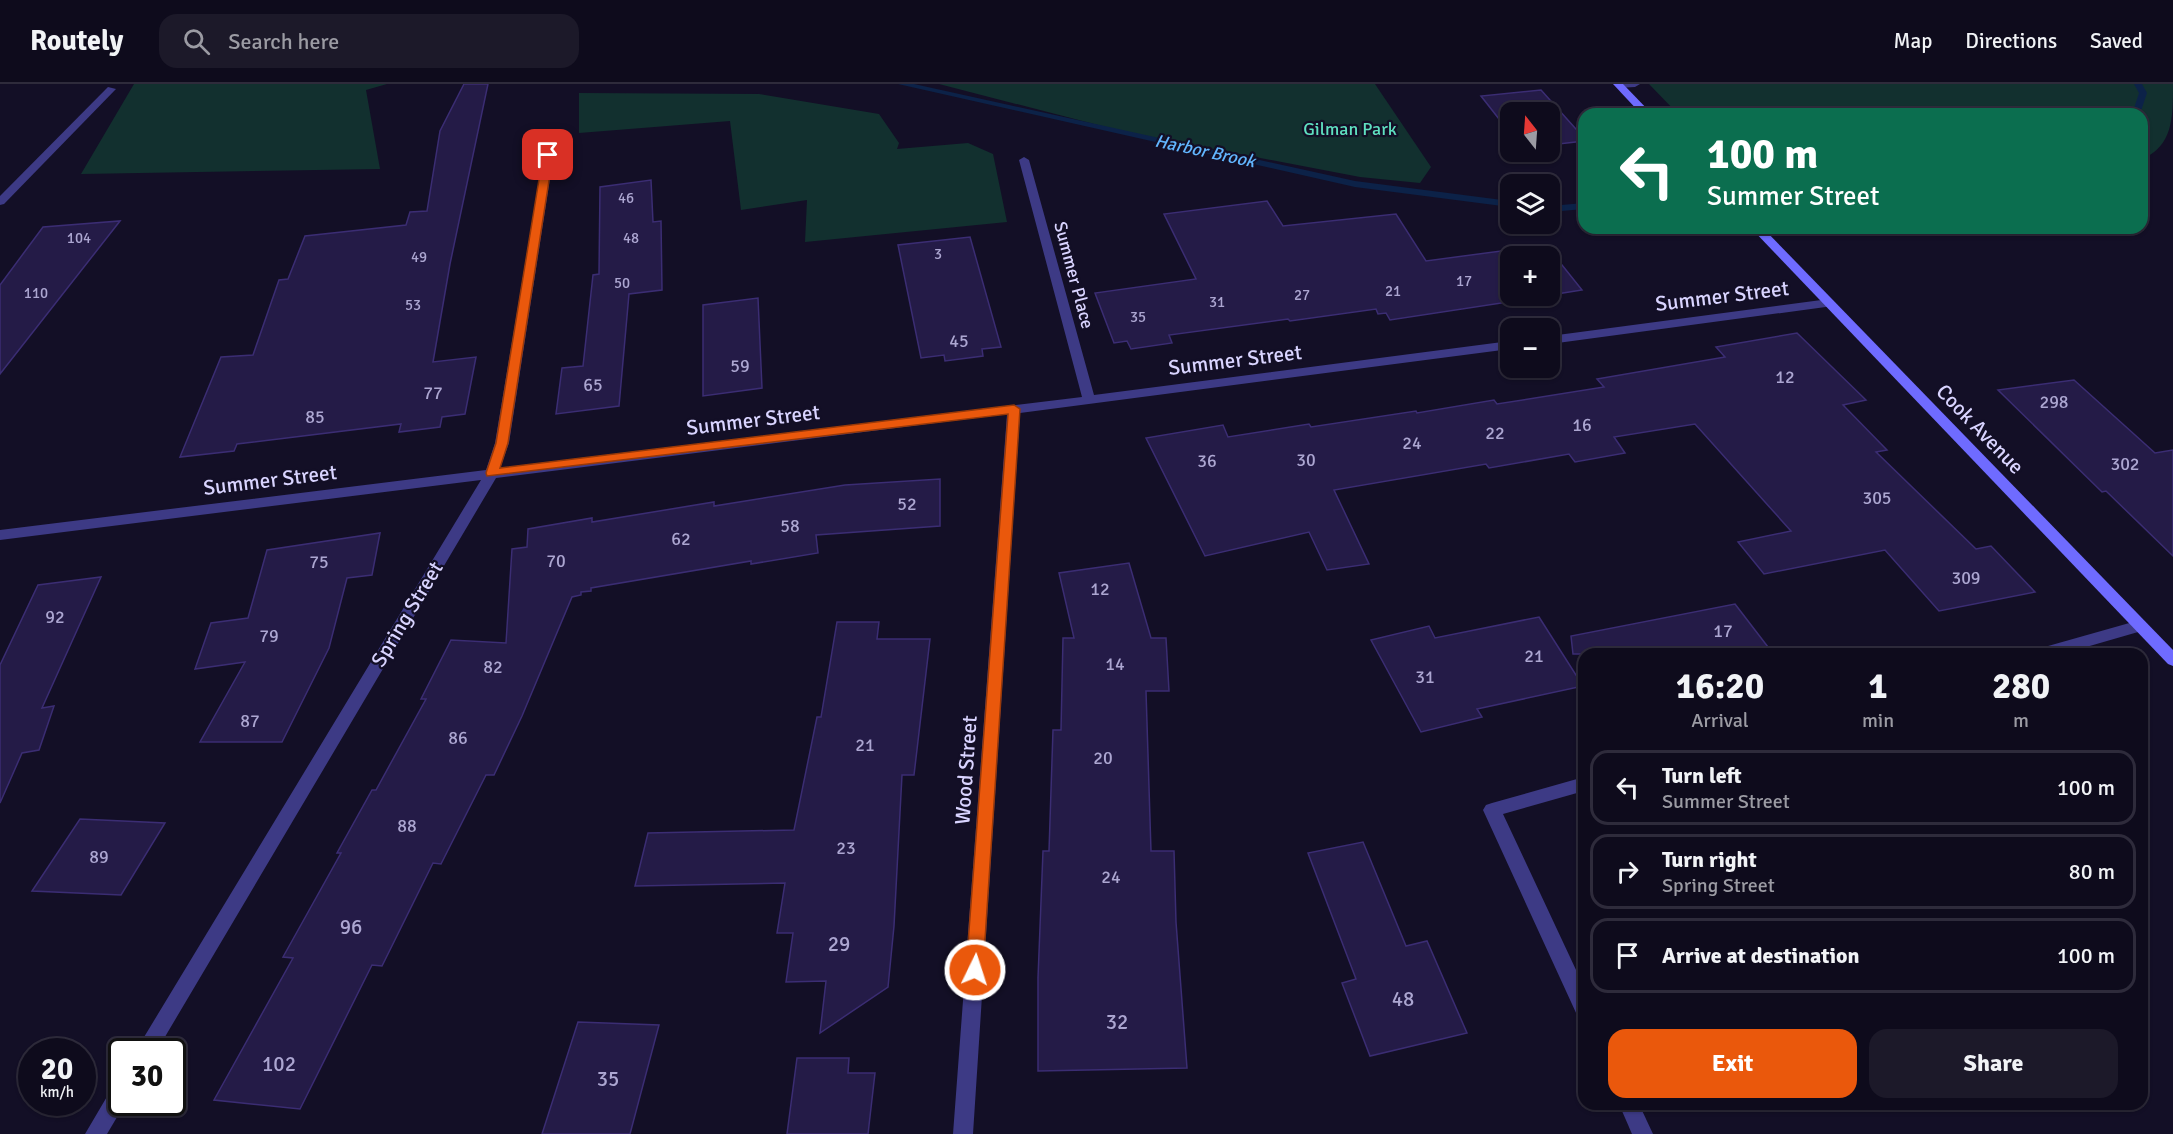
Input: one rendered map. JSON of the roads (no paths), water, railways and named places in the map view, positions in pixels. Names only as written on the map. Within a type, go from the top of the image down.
[{"type":"main road","points":[[1619,85],[1641,108]]},
{"type":"main road","name":"Cook Avenue","points":[[1763,234],[2173,660]]},
{"type":"street","points":[[1619,85],[1635,84]]},
{"type":"street","points":[[0,202],[5,193],[111,89]]},
{"type":"street","name":"Spring Street","points":[[153,1038],[492,473],[502,443],[552,133]]},
{"type":"street","name":"Summer Place","points":[[1024,160],[1089,400]]},
{"type":"street","name":"Summer Street","points":[[1560,339],[1829,303]]},
{"type":"street","name":"Summer Street","points":[[0,535],[1089,400],[1500,346]]},
{"type":"street","name":"Wood Street","points":[[963,1134],[1014,409]]},
{"type":"street","points":[[2062,648],[2140,626]]},
{"type":"street","points":[[1578,786],[1491,810],[1578,995]]},
{"type":"street","points":[[1632,1110],[1643,1134]]},
{"type":"street","points":[[95,1134],[108,1113]]},
{"type":"waterway","name":"Harbor Brook","points":[[902,84],[1355,184],[1500,203]]},
{"type":"waterway","name":"Harbor Brook","points":[[2138,84],[2143,93],[2138,108]]},
{"type":"waterway","name":"Harbor Brook","points":[[1560,208],[1578,207]]},
{"type":"park label","name":"Gilman Park","points":[[1350,129]]}]
